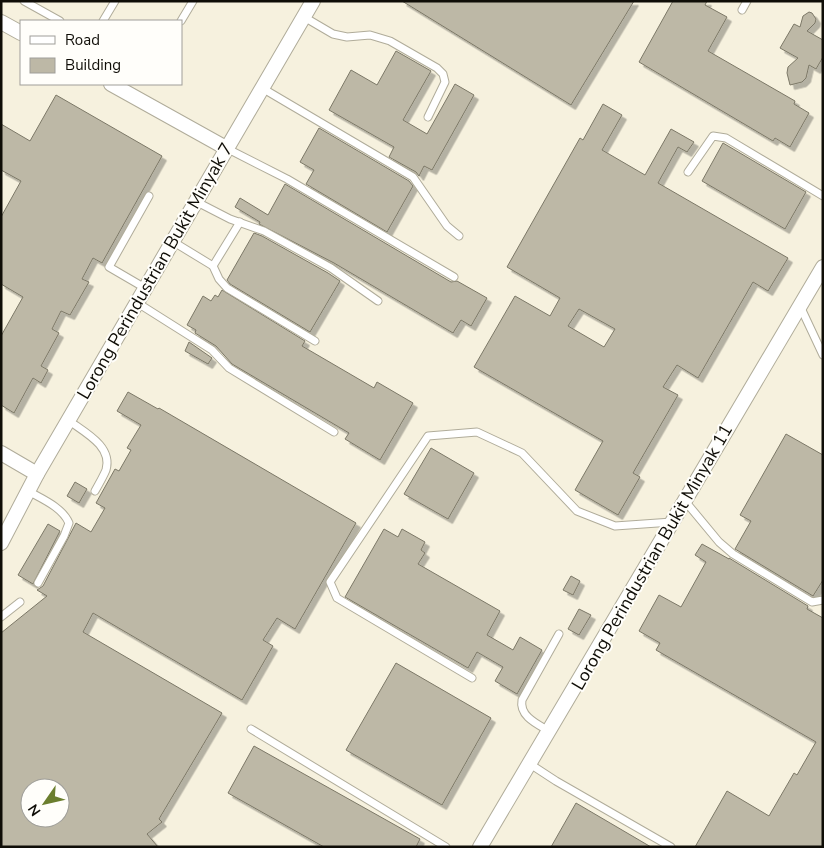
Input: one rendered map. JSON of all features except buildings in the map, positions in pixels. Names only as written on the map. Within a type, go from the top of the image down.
[{"type":"street","name":"Lorong Perindustrian Bukit Minyak 7","points":[[1,543],[68,420],[313,1]]},
{"type":"street","points":[[1,22],[20,32]]},
{"type":"street","points":[[113,85],[226,148]]},
{"type":"street","name":"Lorong Perindustrian Bukit Minyak 11","points":[[480,847],[823,267]]},
{"type":"street","points":[[1,453],[37,474]]},
{"type":"lane","points":[[24,1],[58,20]]},
{"type":"lane","points":[[104,20],[115,1]]},
{"type":"lane","points":[[182,20],[193,1]]},
{"type":"lane","points":[[742,10],[747,1]]},
{"type":"lane","points":[[304,17],[333,34],[348,37],[370,35],[390,41],[437,68],[444,74],[445,82],[428,117]]},
{"type":"lane","points":[[262,88],[413,177],[447,226],[460,236]]},
{"type":"lane","points":[[688,172],[713,136],[726,138],[823,196]]},
{"type":"lane","points":[[226,148],[287,179],[454,277]]},
{"type":"lane","points":[[145,288],[109,267],[149,196]]},
{"type":"lane","points":[[195,201],[230,219],[264,231],[331,268],[378,301]]},
{"type":"lane","points":[[213,266],[240,222]]},
{"type":"lane","points":[[172,241],[213,266],[219,279],[227,288],[315,341]]},
{"type":"lane","points":[[136,302],[212,350],[229,368],[334,432]]},
{"type":"lane","points":[[800,305],[823,355]]},
{"type":"lane","points":[[68,420],[100,444],[107,456],[106,469],[95,491]]},
{"type":"lane","points":[[472,678],[337,598],[330,582],[428,436],[477,432],[522,453],[577,511],[615,526],[673,522]]},
{"type":"lane","points":[[28,491],[60,510],[66,515],[69,523],[64,536],[38,583]]},
{"type":"lane","points":[[685,501],[719,542],[733,554],[812,602],[823,600]]},
{"type":"lane","points":[[1,616],[20,602]]},
{"type":"lane","points":[[549,732],[531,720],[523,712],[521,706],[522,700],[559,634]]},
{"type":"lane","points":[[251,729],[446,847]]},
{"type":"lane","points":[[530,764],[671,847]]}]
